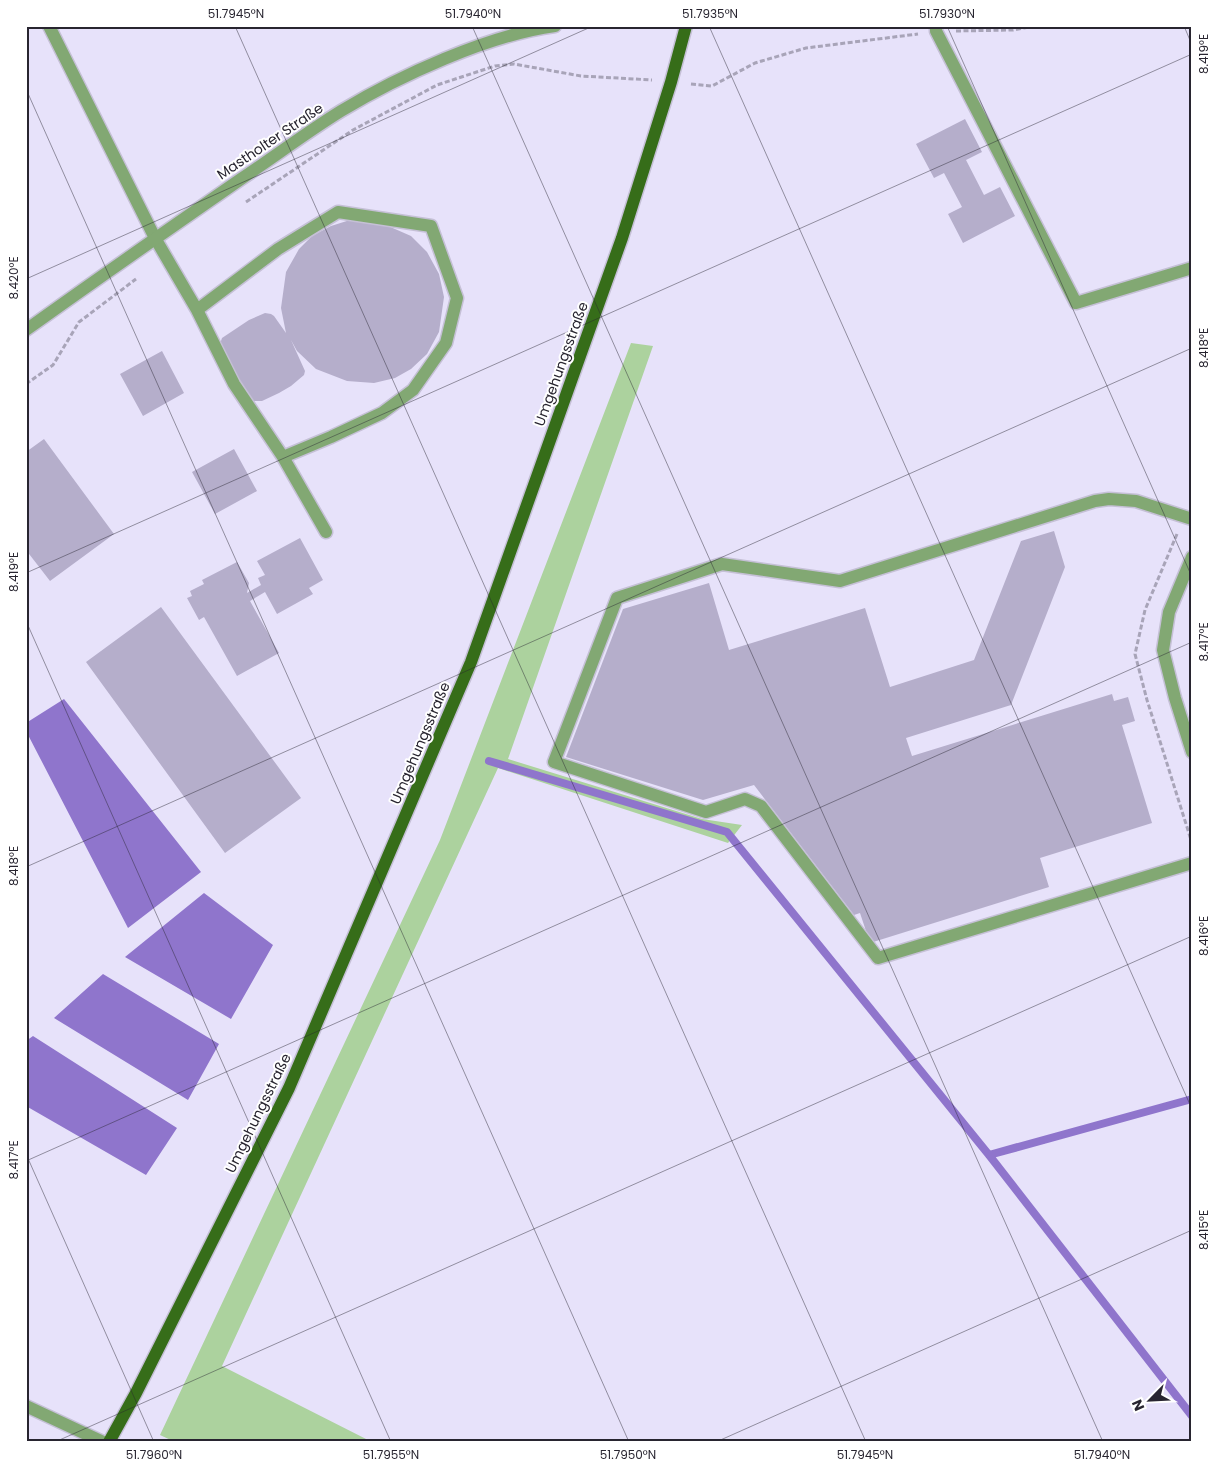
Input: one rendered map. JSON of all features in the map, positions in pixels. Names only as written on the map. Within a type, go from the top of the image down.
[{"type":"main road","name":"Umgehungsstraße","points":[[110,1442],[289,1088],[471,662],[622,238],[671,82],[686,26]]},
{"type":"street","points":[[49,26],[155,238],[197,310],[234,384],[283,457],[326,532]]},
{"type":"street","name":"Mastholter Straße","points":[[26,330],[155,238],[341,111],[406,76],[483,45],[530,30],[555,26]]},
{"type":"street","points":[[936,29],[1076,303],[1192,268]]},
{"type":"street","points":[[197,310],[278,249],[338,212],[431,226],[457,298],[446,343],[413,390],[382,413],[283,457]]},
{"type":"street","points":[[1192,519],[1136,500],[1109,499],[1095,501],[840,581],[722,564],[617,598],[554,762],[706,812],[745,799],[761,806],[878,958],[1192,863]]},
{"type":"street","points":[[1192,556],[1169,612],[1163,650],[1175,698],[1192,752]]},
{"type":"street","points":[[26,1406],[103,1442]]},
{"type":"path","points":[[239,207],[353,130],[437,86],[496,66],[514,64],[581,76],[712,86],[755,63],[806,48],[936,29],[1013,30],[1036,26]]},
{"type":"path","points":[[26,384],[53,365],[79,322],[166,256]]},
{"type":"green space","points":[[631,343],[653,346],[508,759],[702,819],[742,825],[728,843],[498,768],[222,1366],[372,1442],[175,1442],[160,1435],[440,840]]},
{"type":"shaded area","points":[[64,699],[201,872],[128,928],[26,731],[26,723]]},
{"type":"shaded area","points":[[204,893],[273,945],[231,1019],[125,957]]},
{"type":"shaded area","points":[[103,974],[219,1044],[188,1100],[54,1018]]},
{"type":"shaded area","points":[[33,1036],[177,1128],[146,1175],[26,1106],[26,1041]]},
{"type":"building","points":[[965,119],[982,152],[966,160],[984,195],[1000,187],[1015,216],[963,243],[948,214],[962,207],[944,173],[934,178],[916,144]]},
{"type":"building","points":[[350,220],[379,222],[411,236],[427,252],[439,274],[444,297],[439,332],[427,354],[411,369],[395,378],[374,383],[347,381],[316,369],[297,351],[291,340],[305,371],[304,375],[279,393],[262,401],[253,401],[241,385],[220,344],[222,338],[249,320],[265,313],[274,316],[286,333],[281,308],[286,272],[299,249],[312,236],[331,226]]},
{"type":"building","points":[[162,351],[184,393],[143,416],[120,374]]},
{"type":"building","points":[[44,439],[114,534],[50,581],[26,550],[26,452]]},
{"type":"building","points":[[234,449],[257,491],[215,514],[192,472]]},
{"type":"building","points":[[1054,531],[1065,567],[1011,705],[906,738],[912,756],[1112,694],[1114,701],[1128,697],[1135,721],[1122,725],[1152,823],[1040,858],[1049,887],[870,943],[860,913],[854,915],[754,785],[703,800],[566,757],[623,609],[709,583],[729,650],[865,608],[890,687],[974,660],[1021,541]]},
{"type":"building","points":[[300,538],[323,580],[309,588],[313,594],[277,614],[265,592],[250,601],[279,653],[237,676],[204,617],[199,620],[187,598],[192,596],[190,591],[204,584],[202,580],[237,562],[249,583],[247,593],[261,585],[258,578],[265,575],[257,561]]},
{"type":"building","points":[[161,607],[301,798],[225,853],[86,662]]},
{"type":"waterway","points":[[489,761],[727,832],[989,1155],[1192,1416]]},
{"type":"waterway","points":[[989,1155],[1192,1099]]}]
